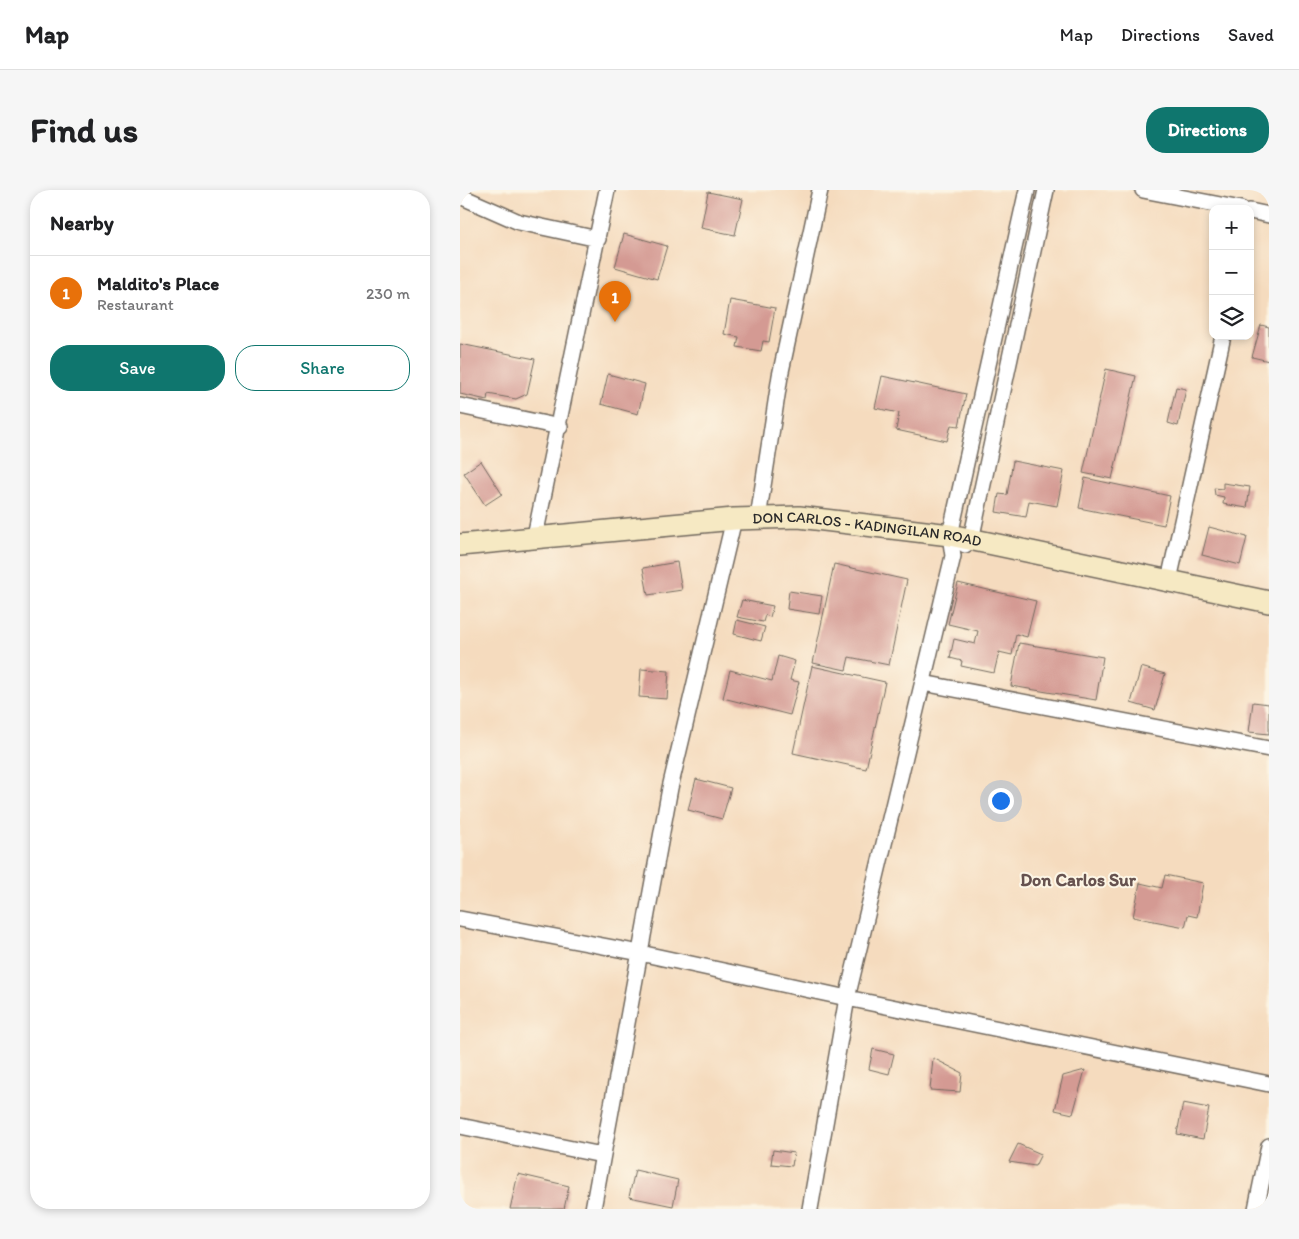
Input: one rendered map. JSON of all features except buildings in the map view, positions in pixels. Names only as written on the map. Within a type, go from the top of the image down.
[{"type":"main road","name":"DON CARLOS - KADINGILAN ROAD","points":[[460,545],[535,536],[734,519],[799,518],[950,535],[1269,602]]},
{"type":"street","points":[[535,536],[560,427],[608,190]]},
{"type":"street","points":[[758,518],[779,385],[820,190]]},
{"type":"street","points":[[810,1209],[847,998],[953,556],[950,535],[1028,190]]},
{"type":"street","points":[[953,556],[971,540],[1046,190]]},
{"type":"street","points":[[1143,190],[1220,205]]},
{"type":"street","points":[[460,196],[519,222],[598,238]]},
{"type":"street","points":[[1254,212],[1269,215]]},
{"type":"street","points":[[1170,580],[1222,340]]},
{"type":"street","points":[[460,406],[560,427]]},
{"type":"street","points":[[592,1209],[670,788],[734,519]]},
{"type":"street","points":[[922,682],[1269,750]]},
{"type":"street","points":[[460,919],[640,953],[847,998],[1269,1084]]},
{"type":"street","points":[[460,1126],[602,1155]]},
{"type":"street","points":[[1257,1209],[1269,1146]]},
{"type":"place","name":"Maldito's Place","points":[[615,322]]},
{"type":"district","name":"Don Carlos Sur","points":[[1078,880]]}]
